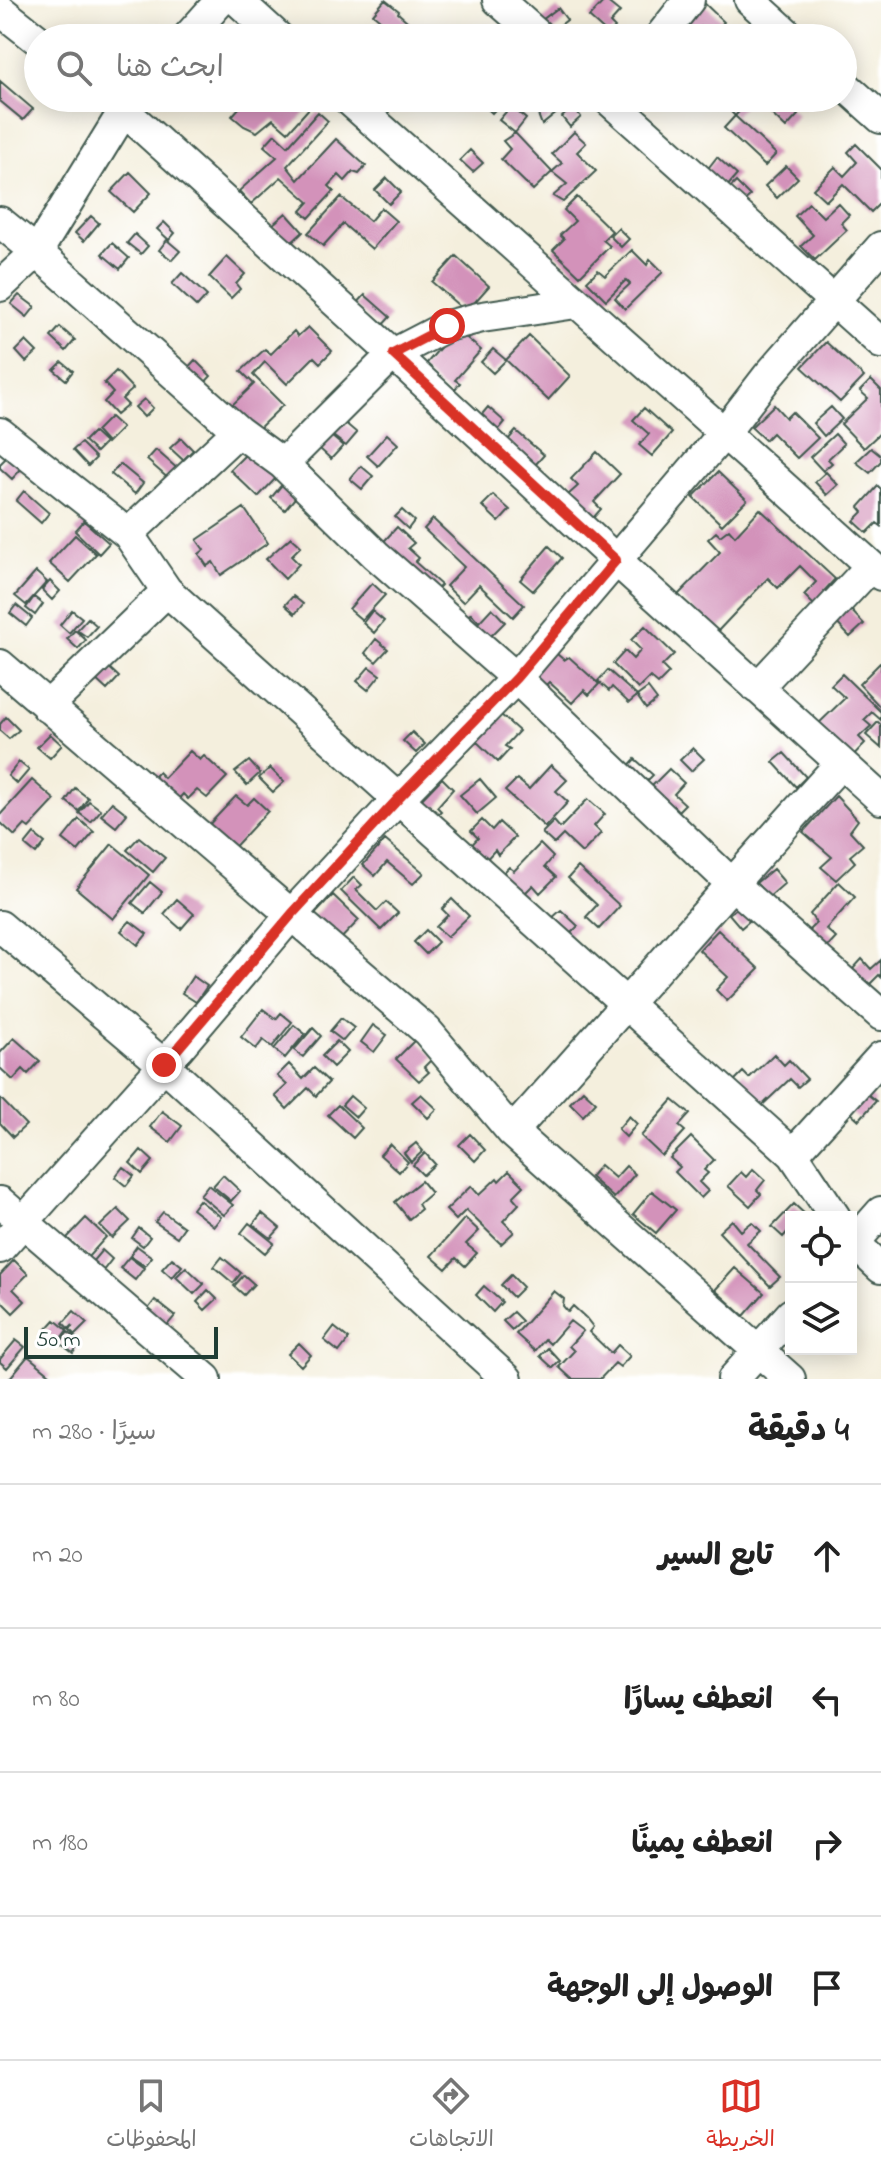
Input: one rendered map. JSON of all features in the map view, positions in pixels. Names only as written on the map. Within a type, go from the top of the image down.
[{"type":"street","points":[[200,24],[221,0]]},
{"type":"street","points":[[237,0],[264,24]]},
{"type":"street","points":[[498,0],[525,24]]},
{"type":"street","points":[[670,24],[689,0]]},
{"type":"street","points":[[750,0],[777,24]]},
{"type":"street","points":[[0,10],[24,29]]},
{"type":"street","points":[[857,97],[881,118]]},
{"type":"street","points":[[0,286],[37,252],[117,112]]},
{"type":"street","points":[[134,112],[616,560],[881,799]]},
{"type":"street","points":[[363,112],[876,570],[757,688]]},
{"type":"street","points":[[623,112],[881,343]]},
{"type":"street","points":[[0,222],[238,431],[283,464],[376,555],[516,678],[731,883],[881,1015]]},
{"type":"street","points":[[0,1248],[164,1065],[292,914],[516,678],[724,433],[768,376],[881,247]]},
{"type":"street","points":[[283,464],[393,354],[447,326],[482,317],[576,303]]},
{"type":"street","points":[[128,534],[238,431]]},
{"type":"street","points":[[0,433],[128,534],[167,591],[793,1154],[831,1211]]},
{"type":"street","points":[[47,707],[167,591]]},
{"type":"street","points":[[0,665],[427,1031],[512,1132],[790,1379]]},
{"type":"street","points":[[512,1132],[841,763]]},
{"type":"street","points":[[0,926],[164,1065],[507,1379]]},
{"type":"street","points":[[793,1154],[881,1057]]},
{"type":"street","points":[[0,1202],[206,1379]]},
{"type":"street","points":[[857,1238],[881,1212]]},
{"type":"street","points":[[857,1247],[881,1268]]},
{"type":"street","points":[[733,1379],[785,1321]]},
{"type":"building","points":[[385,0],[410,24],[385,24],[373,14]]},
{"type":"building","points":[[605,0],[620,12],[611,24],[597,24],[589,17]]},
{"type":"building","points":[[701,0],[724,22],[722,24],[683,24]]},
{"type":"building","points":[[558,8],[567,20],[562,24],[545,24],[542,20]]},
{"type":"building","points":[[0,81],[24,101],[24,112],[30,112],[23,120],[0,101]]},
{"type":"building","points":[[236,112],[306,112],[288,132],[273,119],[257,132],[232,116]]},
{"type":"building","points":[[318,112],[328,121],[287,166],[298,180],[336,139],[366,166],[359,174],[353,172],[345,181],[339,175],[329,186],[334,191],[309,218],[301,211],[309,202],[281,177],[251,204],[239,191],[277,157],[264,146],[275,134],[288,146]]},
{"type":"building","points":[[506,112],[518,112],[526,119],[515,133],[499,120]]},
{"type":"building","points":[[537,112],[558,112],[542,125]]},
{"type":"building","points":[[568,112],[577,112],[581,117],[570,127],[562,117]]},
{"type":"building","points":[[769,112],[795,112],[798,115],[786,128]]},
{"type":"building","points":[[735,116],[776,154],[765,166],[724,128]]},
{"type":"building","points":[[574,132],[586,143],[577,152],[596,171],[563,202],[553,196],[567,184],[552,172],[562,163],[552,154]]},
{"type":"building","points":[[515,133],[552,172],[533,190],[501,159],[510,149],[503,141]]},
{"type":"building","points":[[856,144],[881,169],[881,202],[871,212],[843,184],[826,201],[813,189],[835,167],[844,176],[857,162],[848,152]]},
{"type":"building","points":[[470,150],[483,163],[473,172],[460,160]]},
{"type":"building","points":[[717,157],[737,175],[726,188],[706,171]]},
{"type":"building","points":[[786,166],[798,178],[777,198],[765,186]]},
{"type":"building","points":[[130,172],[151,193],[133,212],[111,192]]},
{"type":"building","points":[[387,178],[401,192],[389,204],[375,190]]},
{"type":"building","points":[[736,182],[750,196],[742,203],[729,189]]},
{"type":"building","points":[[341,197],[370,221],[381,208],[396,221],[372,249],[343,224],[323,246],[308,233]]},
{"type":"building","points":[[577,197],[612,231],[603,240],[610,246],[580,276],[553,250],[564,239],[560,235],[575,221],[564,210]]},
{"type":"building","points":[[809,203],[823,217],[838,203],[849,215],[841,223],[847,230],[815,260],[801,246],[813,235],[795,216]]},
{"type":"building","points":[[286,213],[303,232],[290,244],[272,225]]},
{"type":"building","points":[[91,216],[99,223],[84,241],[75,233]]},
{"type":"building","points":[[164,222],[175,233],[169,240],[157,229]]},
{"type":"building","points":[[618,228],[629,239],[621,247],[610,236]]},
{"type":"building","points":[[135,234],[148,246],[141,254],[127,243]]},
{"type":"building","points":[[167,240],[180,251],[172,260],[159,250]]},
{"type":"building","points":[[112,243],[129,258],[120,269],[102,254]]},
{"type":"building","points":[[632,250],[647,265],[650,259],[663,272],[625,309],[615,298],[630,284],[626,280],[606,300],[587,281],[598,270],[605,276]]},
{"type":"building","points":[[456,256],[489,286],[466,312],[432,282]]},
{"type":"building","points":[[227,257],[245,274],[236,284],[240,289],[231,298],[209,277]]},
{"type":"building","points":[[182,273],[207,296],[197,307],[172,284]]},
{"type":"building","points":[[19,295],[35,307],[27,317],[11,304]]},
{"type":"building","points":[[365,295],[390,317],[380,328],[355,306]]},
{"type":"building","points":[[60,327],[75,340],[66,351],[51,337]]},
{"type":"building","points":[[308,327],[332,351],[320,363],[314,357],[287,384],[265,362],[253,375],[283,405],[254,433],[229,408],[254,384],[241,371],[265,349],[271,354],[294,331],[298,336]]},
{"type":"building","points":[[456,329],[481,350],[455,380],[460,383],[450,395],[421,370]]},
{"type":"building","points":[[529,336],[570,376],[548,400],[506,360]]},
{"type":"building","points":[[26,341],[37,352],[26,362],[16,351]]},
{"type":"building","points":[[826,342],[864,377],[840,402],[802,367]]},
{"type":"building","points":[[493,349],[506,360],[493,373],[481,362]]},
{"type":"building","points":[[195,360],[211,376],[200,388],[184,372]]},
{"type":"building","points":[[62,362],[73,371],[66,380],[54,370]]},
{"type":"building","points":[[116,371],[133,389],[122,399],[128,405],[116,415],[104,402],[113,393],[104,383]]},
{"type":"building","points":[[871,380],[881,390],[881,432],[864,448],[841,424],[868,398],[860,391]]},
{"type":"building","points":[[144,399],[153,408],[144,417],[135,407]]},
{"type":"building","points":[[774,405],[786,418],[792,412],[818,438],[797,458],[772,433],[765,440],[751,427]]},
{"type":"building","points":[[488,407],[505,422],[495,434],[478,419]]},
{"type":"building","points":[[831,407],[842,419],[824,436],[813,423]]},
{"type":"building","points":[[644,408],[672,433],[652,456],[639,445],[649,434],[633,420]]},
{"type":"building","points":[[110,417],[122,428],[107,443],[96,431]]},
{"type":"building","points":[[344,422],[357,433],[346,446],[333,436]]},
{"type":"building","points":[[516,431],[544,455],[535,465],[507,441]]},
{"type":"building","points":[[93,432],[105,443],[96,452],[84,441]]},
{"type":"building","points":[[387,434],[398,444],[378,466],[367,456]]},
{"type":"building","points":[[835,434],[844,444],[828,459],[832,463],[823,471],[810,457]]},
{"type":"building","points":[[331,436],[343,446],[331,459],[320,449]]},
{"type":"building","points":[[181,438],[193,450],[183,460],[170,448]]},
{"type":"building","points":[[81,443],[96,458],[88,466],[73,450]]},
{"type":"building","points":[[871,448],[881,456],[881,461],[870,473],[856,462]]},
{"type":"building","points":[[156,450],[179,470],[170,480],[147,460]]},
{"type":"building","points":[[250,450],[278,476],[258,497],[230,470]]},
{"type":"building","points":[[597,452],[620,474],[594,502],[601,509],[593,518],[568,495],[578,486],[571,479]]},
{"type":"building","points":[[9,455],[23,467],[12,479],[0,468]]},
{"type":"building","points":[[120,464],[143,483],[135,494],[111,474]]},
{"type":"building","points":[[361,466],[373,476],[362,489],[350,479]]},
{"type":"building","points":[[718,472],[747,500],[722,525],[693,497]]},
{"type":"building","points":[[826,472],[838,485],[827,495],[815,482]]},
{"type":"building","points":[[285,481],[299,493],[285,510],[271,498]]},
{"type":"building","points":[[878,486],[881,489],[881,526],[877,523],[867,533],[854,521],[863,512],[859,507]]},
{"type":"building","points":[[24,491],[49,513],[41,523],[16,501]]},
{"type":"building","points":[[493,495],[510,510],[499,522],[482,506]]},
{"type":"building","points":[[244,508],[268,543],[221,575],[213,562],[207,566],[199,554],[204,550],[197,540]]},
{"type":"building","points":[[760,509],[835,579],[824,591],[829,596],[817,608],[804,595],[816,582],[800,566],[778,588],[768,578],[717,632],[678,595],[720,552],[708,539],[716,532],[720,536],[729,529],[735,536]]},
{"type":"building","points":[[402,510],[414,521],[408,529],[395,517]]},
{"type":"building","points":[[433,519],[524,605],[513,617],[479,585],[463,602],[446,586],[464,567],[424,529]]},
{"type":"building","points":[[84,521],[109,543],[99,554],[75,531]]},
{"type":"building","points":[[397,527],[414,543],[408,548],[419,558],[415,562],[441,585],[430,597],[377,549]]},
{"type":"building","points":[[75,535],[96,554],[70,582],[49,563]]},
{"type":"building","points":[[291,537],[301,546],[291,556],[299,564],[285,579],[266,559]]},
{"type":"building","points":[[549,546],[562,558],[533,591],[520,580]]},
{"type":"building","points":[[36,572],[47,582],[26,605],[15,596]]},
{"type":"building","points":[[50,581],[60,591],[52,600],[42,590]]},
{"type":"building","points":[[372,583],[385,595],[362,620],[349,609]]},
{"type":"building","points":[[293,596],[303,604],[295,614],[285,605]]},
{"type":"building","points":[[34,597],[43,604],[35,615],[26,608]]},
{"type":"building","points":[[16,605],[32,618],[26,626],[10,613]]},
{"type":"building","points":[[847,606],[864,624],[850,637],[833,619]]},
{"type":"building","points":[[492,608],[505,622],[483,644],[462,623],[471,613],[479,622]]},
{"type":"building","points":[[72,610],[82,618],[69,633],[60,625]]},
{"type":"building","points":[[372,611],[384,621],[374,633],[363,623]]},
{"type":"building","points":[[88,618],[97,626],[87,637],[77,630]]},
{"type":"building","points":[[645,626],[674,654],[662,666],[669,673],[658,684],[650,677],[638,689],[613,664],[625,651],[633,659],[641,650],[631,640]]},
{"type":"building","points":[[75,630],[86,640],[78,649],[67,639]]},
{"type":"building","points":[[376,639],[388,649],[376,662],[365,653]]},
{"type":"building","points":[[550,648],[564,660],[569,657],[599,684],[589,695],[584,690],[572,703],[549,682],[541,690],[525,676]]},
{"type":"building","points":[[881,662],[881,708],[859,684]]},
{"type":"building","points":[[105,664],[119,677],[107,690],[93,677]]},
{"type":"building","points":[[369,667],[380,675],[368,690],[357,681]]},
{"type":"building","points":[[608,670],[637,696],[629,703],[612,687],[609,691],[598,681]]},
{"type":"building","points":[[842,674],[881,712],[881,720],[872,712],[864,720],[871,726],[859,737],[865,743],[848,761],[815,727],[845,698],[831,685]]},
{"type":"building","points":[[648,688],[657,700],[646,709],[637,696]]},
{"type":"building","points":[[500,714],[519,731],[505,746],[510,749],[498,762],[475,740]]},
{"type":"building","points":[[6,717],[19,730],[9,739],[0,731],[0,724]]},
{"type":"building","points":[[878,722],[881,725],[881,748],[866,735]]},
{"type":"building","points":[[412,732],[425,744],[416,753],[403,741]]},
{"type":"building","points":[[50,734],[62,745],[50,758],[37,747]]},
{"type":"building","points":[[693,748],[704,759],[691,771],[680,760]]},
{"type":"building","points":[[190,751],[200,760],[204,756],[227,777],[207,798],[197,790],[188,799],[183,794],[174,804],[149,781],[158,772],[164,778]]},
{"type":"building","points":[[784,753],[806,777],[796,787],[773,762]]},
{"type":"building","points":[[635,759],[653,775],[642,786],[625,770]]},
{"type":"building","points":[[249,761],[260,773],[247,785],[235,772]]},
{"type":"building","points":[[19,762],[29,770],[17,784],[8,776]]},
{"type":"building","points":[[551,765],[567,780],[556,791],[568,802],[545,827],[505,791],[517,779],[529,789]]},
{"type":"building","points":[[270,768],[284,782],[273,792],[259,778]]},
{"type":"building","points":[[669,769],[684,783],[674,794],[685,804],[675,814],[649,789]]},
{"type":"building","points":[[442,778],[453,789],[437,807],[441,811],[433,819],[417,804]]},
{"type":"building","points":[[480,779],[496,798],[477,814],[460,795]]},
{"type":"building","points":[[32,780],[55,800],[29,828],[25,825],[15,836],[0,822],[0,815]]},
{"type":"building","points":[[75,788],[88,798],[79,811],[66,801]]},
{"type":"building","points":[[236,796],[247,805],[254,798],[268,811],[228,854],[203,831]]},
{"type":"building","points":[[836,796],[858,820],[850,831],[863,845],[850,856],[855,862],[836,880],[821,867],[832,857],[803,832]]},
{"type":"building","points":[[588,799],[605,814],[594,826],[601,833],[582,853],[563,835],[554,844],[542,833],[554,821],[560,828]]},
{"type":"building","points":[[89,801],[101,810],[91,822],[79,813]]},
{"type":"building","points":[[112,802],[127,814],[116,827],[101,815]]},
{"type":"building","points":[[79,819],[94,832],[78,851],[63,839]]},
{"type":"building","points":[[482,820],[492,830],[499,822],[515,837],[498,855],[495,850],[482,864],[467,850],[478,838],[471,831]]},
{"type":"building","points":[[34,834],[45,843],[36,854],[25,845]]},
{"type":"building","points":[[139,837],[165,858],[153,872],[127,850]]},
{"type":"building","points":[[385,840],[424,873],[413,884],[387,862],[375,876],[363,865]]},
{"type":"building","points":[[112,844],[149,875],[113,919],[76,888]]},
{"type":"building","points":[[540,844],[553,857],[545,867],[556,877],[540,893],[533,885],[519,899],[497,879],[509,867],[514,871]]},
{"type":"building","points":[[578,867],[620,906],[599,929],[586,917],[597,905],[568,878]]},
{"type":"building","points":[[773,869],[785,883],[769,897],[756,883]]},
{"type":"building","points":[[354,877],[362,885],[356,890],[377,911],[386,902],[398,913],[381,930],[341,891]]},
{"type":"building","points":[[150,882],[162,892],[145,913],[132,903]]},
{"type":"building","points":[[839,882],[855,897],[826,929],[836,938],[825,950],[806,933],[816,923],[810,914]]},
{"type":"building","points":[[333,895],[359,920],[333,947],[307,923]]},
{"type":"building","points":[[177,899],[194,914],[181,929],[164,914]]},
{"type":"building","points":[[452,899],[469,916],[447,937],[436,927],[448,915],[442,909]]},
{"type":"building","points":[[738,907],[749,921],[741,928],[729,914]]},
{"type":"building","points":[[561,910],[578,926],[568,936],[551,919]]},
{"type":"building","points":[[130,921],[147,934],[138,945],[121,931]]},
{"type":"building","points":[[426,930],[438,942],[426,954],[414,942]]},
{"type":"building","points":[[718,930],[759,969],[727,1001],[716,990],[728,977],[699,950]]},
{"type":"building","points":[[862,959],[871,969],[881,960],[881,977],[879,975],[867,987],[852,970]]},
{"type":"building","points":[[193,976],[207,986],[196,1002],[182,993]]},
{"type":"building","points":[[263,1009],[276,1019],[281,1013],[292,1022],[272,1047],[263,1040],[256,1049],[241,1037]]},
{"type":"building","points":[[341,1018],[354,1028],[343,1041],[330,1031]]},
{"type":"building","points":[[294,1025],[305,1034],[285,1058],[274,1049]]},
{"type":"building","points":[[373,1025],[387,1035],[374,1052],[361,1042]]},
{"type":"building","points":[[313,1028],[321,1036],[303,1057],[294,1050]]},
{"type":"building","points":[[14,1038],[40,1061],[28,1074],[23,1069],[13,1080],[0,1068],[0,1053]]},
{"type":"building","points":[[416,1039],[434,1057],[424,1067],[429,1072],[419,1081],[396,1059]]},
{"type":"building","points":[[337,1041],[348,1052],[333,1067],[322,1056]]},
{"type":"building","points":[[774,1054],[784,1065],[789,1060],[807,1079],[798,1087],[790,1079],[756,1111],[730,1085],[743,1072],[749,1078]]},
{"type":"building","points":[[289,1064],[303,1079],[314,1068],[329,1082],[316,1096],[308,1088],[287,1109],[275,1096],[287,1085],[277,1076]]},
{"type":"building","points":[[583,1090],[596,1102],[583,1116],[570,1103]]},
{"type":"building","points":[[866,1093],[876,1101],[859,1120],[850,1112]]},
{"type":"building","points":[[421,1094],[437,1109],[428,1118],[412,1102]]},
{"type":"building","points":[[350,1096],[364,1108],[356,1117],[342,1105]]},
{"type":"building","points":[[0,1098],[26,1125],[13,1137],[0,1123]]},
{"type":"building","points":[[673,1100],[690,1114],[679,1126],[685,1131],[662,1156],[641,1136]]},
{"type":"building","points":[[338,1105],[362,1128],[353,1138],[328,1115]]},
{"type":"building","points":[[162,1111],[182,1126],[170,1142],[150,1127]]},
{"type":"building","points":[[629,1116],[637,1124],[626,1137],[618,1129]]},
{"type":"building","points":[[470,1134],[485,1150],[475,1161],[459,1145]]},
{"type":"building","points":[[691,1137],[714,1160],[704,1170],[708,1173],[699,1182],[708,1191],[701,1198],[675,1172],[680,1167],[670,1158]]},
{"type":"building","points":[[416,1143],[423,1151],[411,1162],[404,1153]]},
{"type":"building","points":[[390,1144],[408,1162],[399,1172],[380,1155]]},
{"type":"building","points":[[141,1150],[153,1161],[142,1174],[130,1163]]},
{"type":"building","points":[[425,1153],[435,1164],[423,1175],[413,1165]]},
{"type":"building","points":[[600,1165],[615,1178],[626,1166],[635,1174],[614,1198],[590,1177]]},
{"type":"building","points":[[123,1167],[134,1176],[126,1186],[115,1177]]},
{"type":"building","points":[[753,1169],[765,1180],[757,1190],[761,1194],[750,1206],[728,1186],[741,1172],[746,1177]]},
{"type":"building","points":[[509,1171],[524,1186],[513,1197],[519,1204],[503,1221],[514,1232],[501,1244],[466,1210],[456,1220],[446,1210],[471,1186],[479,1195]]},
{"type":"building","points":[[223,1175],[240,1191],[231,1201],[213,1186]]},
{"type":"building","points":[[421,1181],[431,1193],[418,1204],[421,1209],[409,1219],[395,1202]]},
{"type":"building","points":[[208,1185],[233,1205],[224,1215],[200,1195]]},
{"type":"building","points":[[652,1191],[676,1210],[656,1233],[633,1214]]},
{"type":"building","points":[[199,1200],[221,1217],[214,1226],[192,1209]]},
{"type":"building","points":[[794,1204],[802,1211],[787,1211]]},
{"type":"building","points":[[118,1209],[130,1221],[112,1238],[100,1226]]},
{"type":"building","points":[[163,1212],[184,1227],[177,1237],[155,1222]]},
{"type":"building","points":[[262,1213],[280,1228],[271,1238],[253,1224]]},
{"type":"building","points":[[785,1213],[783,1237],[772,1227]]},
{"type":"building","points":[[86,1218],[106,1237],[88,1257],[67,1238]]},
{"type":"building","points":[[465,1218],[479,1231],[466,1244],[477,1253],[465,1266],[456,1258],[446,1269],[431,1256]]},
{"type":"building","points":[[732,1220],[741,1231],[752,1222],[761,1231],[747,1243],[780,1277],[770,1286],[719,1232]]},
{"type":"building","points":[[249,1223],[274,1243],[265,1253],[241,1233]]},
{"type":"building","points":[[139,1228],[150,1237],[143,1246],[132,1238]]},
{"type":"building","points":[[137,1246],[152,1257],[145,1266],[130,1256]]},
{"type":"building","points":[[102,1250],[112,1259],[102,1272],[91,1263]]},
{"type":"building","points":[[129,1257],[144,1268],[135,1280],[120,1268]]},
{"type":"building","points":[[222,1257],[241,1273],[233,1283],[214,1267]]},
{"type":"building","points":[[172,1258],[182,1266],[172,1278],[162,1269]]},
{"type":"building","points":[[14,1260],[28,1274],[13,1289],[25,1301],[13,1313],[0,1300],[0,1275]]},
{"type":"building","points":[[186,1267],[204,1284],[194,1294],[176,1277]]},
{"type":"building","points":[[735,1268],[764,1293],[744,1316],[715,1290]]},
{"type":"building","points":[[244,1275],[254,1284],[244,1295],[234,1286]]},
{"type":"building","points":[[511,1275],[523,1287],[513,1297],[501,1285]]},
{"type":"building","points":[[484,1286],[502,1302],[493,1312],[476,1295]]},
{"type":"building","points":[[208,1290],[217,1299],[205,1310],[197,1302]]},
{"type":"building","points":[[554,1291],[564,1299],[563,1306],[568,1312],[573,1306],[586,1318],[593,1327],[589,1332],[611,1353],[618,1345],[630,1356],[620,1367],[615,1363],[600,1379],[572,1379],[559,1367],[574,1351],[569,1346],[583,1331],[570,1321],[550,1344],[545,1339],[535,1351],[516,1334]]},
{"type":"building","points":[[155,1300],[175,1316],[165,1328],[145,1313]]},
{"type":"building","points":[[74,1311],[87,1323],[75,1335],[70,1330],[73,1325],[69,1329],[63,1323]]},
{"type":"building","points":[[513,1312],[522,1321],[512,1330],[503,1321]]},
{"type":"building","points":[[55,1320],[67,1330],[58,1342],[45,1331]]},
{"type":"building","points":[[334,1327],[349,1339],[339,1352],[324,1340]]},
{"type":"building","points":[[68,1332],[81,1342],[73,1353],[60,1343]]},
{"type":"building","points":[[16,1340],[25,1347],[7,1368],[0,1359]]},
{"type":"building","points":[[299,1343],[311,1355],[301,1366],[288,1354]]},
{"type":"building","points":[[548,1348],[560,1361],[553,1368],[540,1356]]},
{"type":"building","points":[[28,1356],[51,1375],[48,1379],[9,1379]]},
{"type":"route","points":[[164,1065],[292,914],[516,678],[616,560],[393,354],[447,326]]}]
